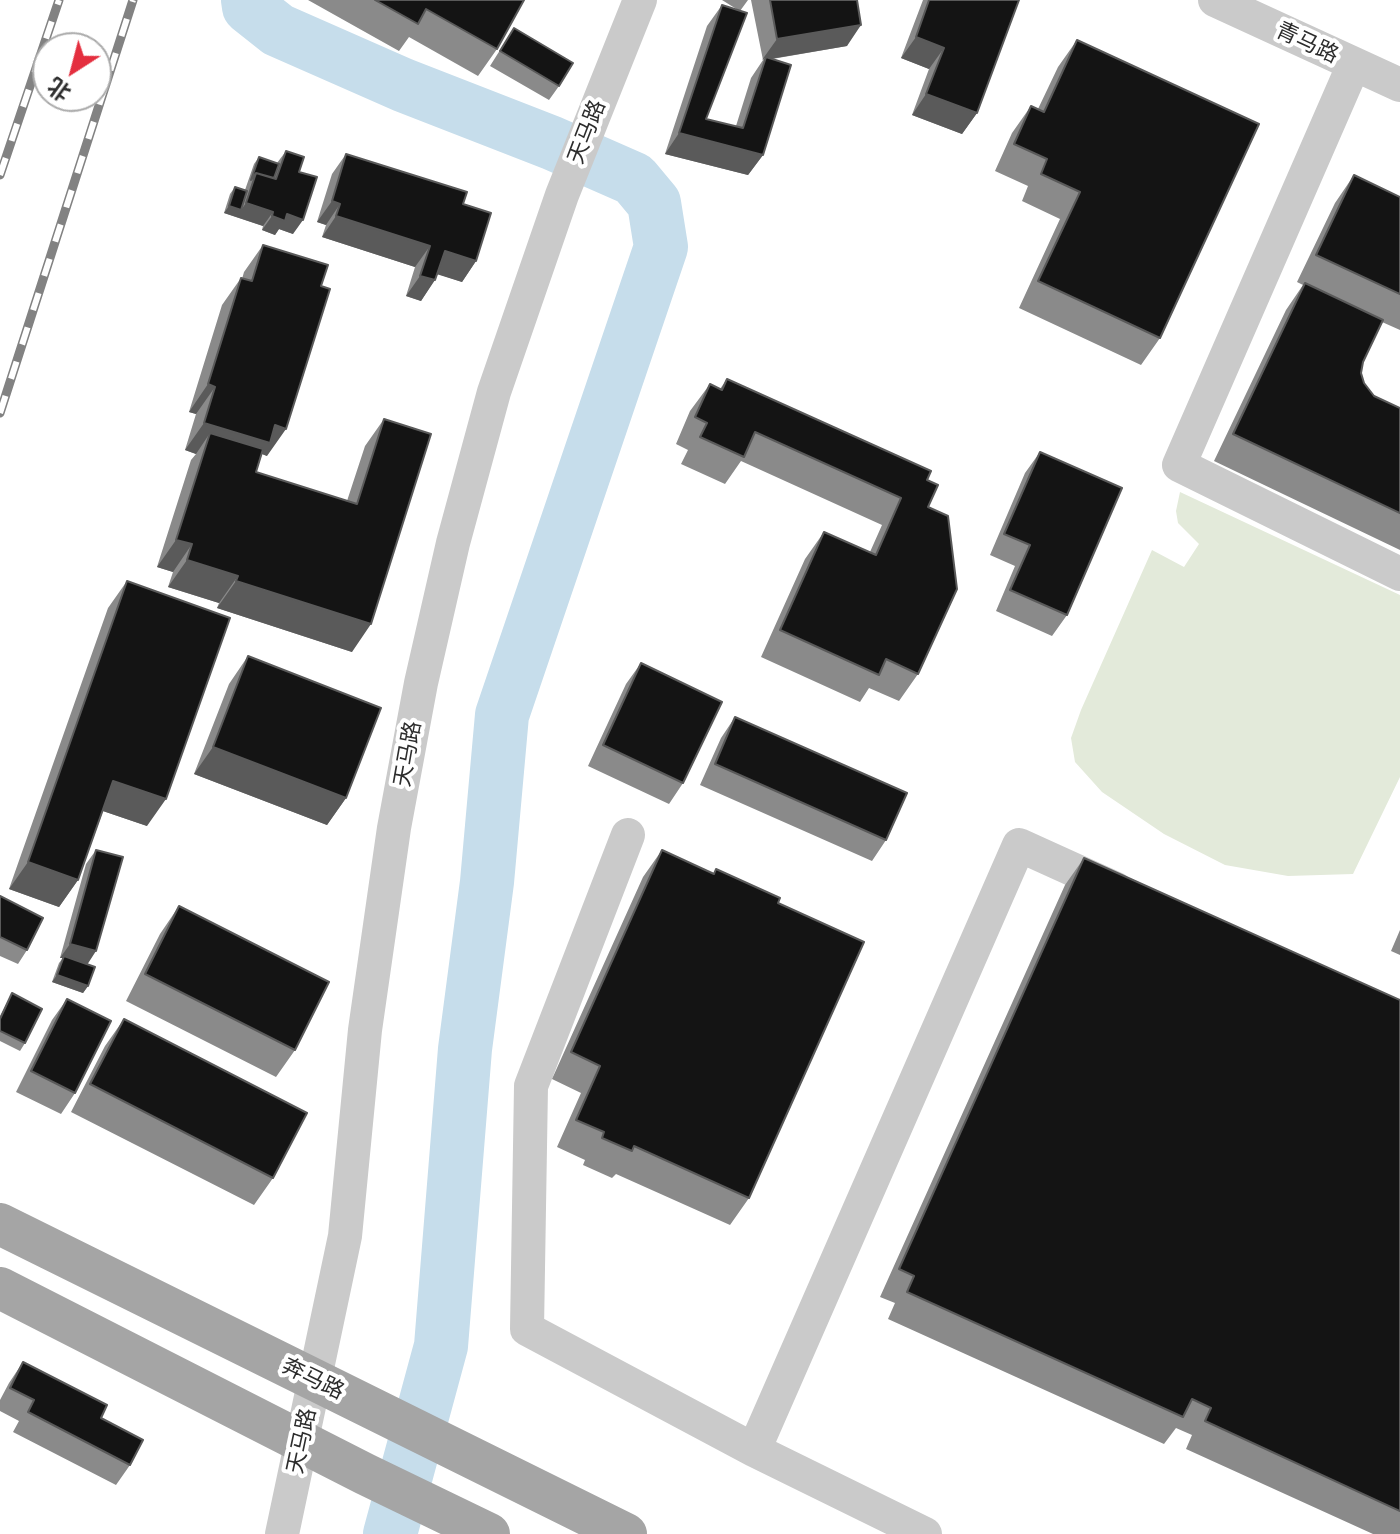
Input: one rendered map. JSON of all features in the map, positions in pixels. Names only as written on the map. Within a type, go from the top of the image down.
[{"type":"main road","name":"奔马路","points":[[0,1224],[626,1534]]},
{"type":"main road","points":[[0,1288],[489,1534]]},
{"type":"street","name":"天马路","points":[[282,1534],[345,1236],[365,1030],[394,828],[421,683],[453,543],[494,392],[562,195],[640,0]]},
{"type":"street","name":"青马路","points":[[1215,0],[1400,85]]},
{"type":"street","points":[[1354,64],[1179,465],[1400,574]]},
{"type":"street","points":[[628,835],[531,1086],[527,1329],[754,1450],[925,1534]]},
{"type":"street","points":[[754,1450],[1019,845],[1146,903]]},
{"type":"green space","points":[[1180,492],[1400,595],[1400,777],[1353,874],[1288,876],[1225,865],[1164,834],[1102,792],[1075,762],[1071,738],[1081,710],[1152,550],[1184,567],[1199,544],[1178,523],[1176,511]]},
{"type":"building","points":[[375,0],[524,0],[497,49],[426,9],[418,24]]},
{"type":"building","points":[[770,0],[857,0],[861,25],[777,39]]},
{"type":"building","points":[[929,0],[1019,0],[977,113],[926,94],[944,48],[916,37]]},
{"type":"building","points":[[722,5],[747,13],[706,119],[743,128],[766,57],[791,65],[763,155],[679,133]]},
{"type":"building","points":[[514,28],[573,63],[559,86],[500,51]]},
{"type":"building","points":[[1077,40],[1259,124],[1160,338],[1038,281],[1080,192],[1041,174],[1047,159],[1014,144],[1031,106],[1044,112]]},
{"type":"building","points":[[286,151],[304,157],[299,172],[317,177],[303,220],[287,214],[285,221],[272,216],[273,212],[246,203],[256,173],[276,179]]},
{"type":"building","points":[[346,154],[467,192],[463,204],[491,213],[476,261],[445,251],[435,280],[420,276],[430,246],[336,216],[340,204],[332,201]]},
{"type":"building","points":[[259,157],[279,164],[274,178],[256,173],[251,180]]},
{"type":"building","points":[[1354,175],[1400,197],[1400,294],[1316,255]]},
{"type":"building","points":[[235,187],[247,191],[241,210],[229,206]]},
{"type":"building","points":[[263,245],[328,265],[321,286],[330,289],[286,429],[275,425],[270,443],[204,423],[215,387],[208,384],[241,278],[252,281]]},
{"type":"building","points":[[1305,283],[1383,320],[1361,373],[1374,396],[1400,408],[1400,513],[1233,434]]},
{"type":"building","points":[[727,379],[931,471],[927,480],[938,485],[928,507],[948,516],[957,589],[918,674],[886,659],[879,675],[780,630],[824,532],[876,555],[901,498],[755,432],[744,457],[700,437],[707,423],[695,417],[710,384],[722,390]]},
{"type":"building","points":[[384,419],[431,434],[371,624],[236,581],[238,576],[187,560],[192,544],[176,540],[210,433],[263,449],[256,472],[357,504]]},
{"type":"building","points":[[1040,452],[1122,488],[1067,615],[1010,590],[1030,545],[1004,534]]},
{"type":"building","points":[[127,581],[230,618],[166,799],[113,781],[78,880],[28,862]]},
{"type":"building","points":[[248,656],[381,708],[346,798],[213,747]]},
{"type":"building","points":[[641,663],[722,702],[683,783],[603,745]]},
{"type":"building","points":[[735,717],[907,793],[886,840],[715,764]]},
{"type":"building","points":[[96,850],[123,857],[96,951],[70,944]]},
{"type":"building","points":[[662,850],[714,874],[716,869],[780,898],[778,903],[864,942],[749,1198],[634,1146],[632,1151],[602,1138],[604,1132],[576,1120],[600,1066],[571,1052]]},
{"type":"building","points":[[1084,858],[1400,1000],[1400,1511],[1205,1421],[1211,1408],[1192,1399],[1183,1417],[907,1292],[914,1276],[899,1269]]},
{"type":"building","points":[[0,896],[43,918],[27,950],[0,937]]},
{"type":"building","points":[[179,906],[329,982],[295,1050],[145,974]]},
{"type":"building","points":[[64,956],[95,967],[88,986],[57,975]]},
{"type":"building","points":[[12,993],[42,1009],[25,1043],[0,1031],[0,1019]]},
{"type":"building","points":[[67,999],[111,1021],[75,1093],[31,1071]]},
{"type":"building","points":[[124,1019],[307,1113],[273,1178],[90,1084]]},
{"type":"building","points":[[23,1362],[107,1405],[101,1418],[143,1440],[130,1465],[28,1412],[34,1400],[10,1388]]},
{"type":"waterway","points":[[248,0],[249,7],[278,30],[403,85],[552,143],[634,179],[654,203],[661,247],[502,715],[487,882],[465,1049],[441,1346],[390,1534]]},
{"type":"railway","points":[[0,175],[59,0]]},
{"type":"railway","points":[[0,413],[133,0]]}]
